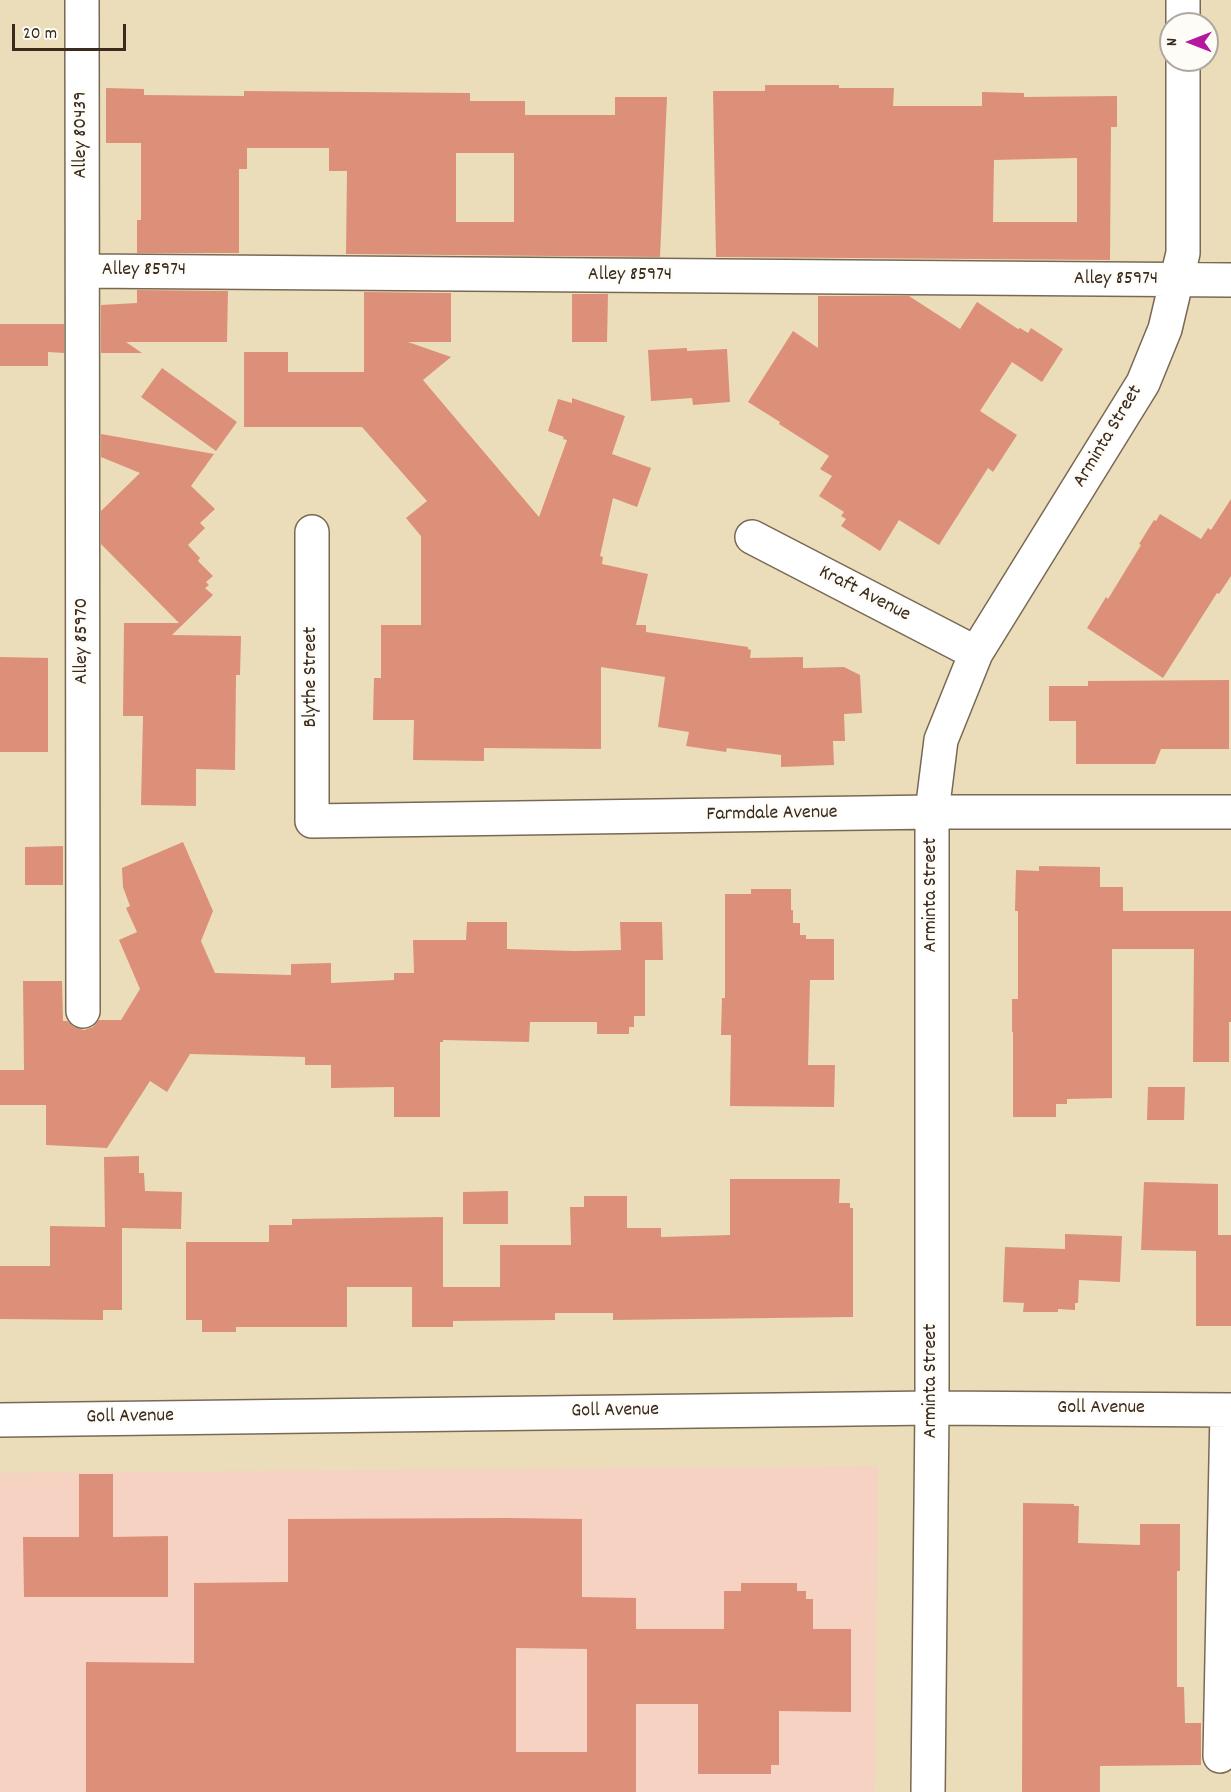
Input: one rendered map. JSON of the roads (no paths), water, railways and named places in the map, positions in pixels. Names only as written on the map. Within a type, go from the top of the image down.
[{"type":"street","name":"Alley 80439","points":[[82,0],[83,271]]},
{"type":"street","name":"Arminta Street","points":[[928,1792],[932,1408],[932,812],[941,740],[976,653],[1143,383],[1165,329],[1183,252],[1183,72]]},
{"type":"street","name":"Alley 85974","points":[[83,271],[1231,280]]},
{"type":"street","name":"Alley 85970","points":[[83,271],[83,1011]]},
{"type":"street","name":"Blythe Street","points":[[312,532],[312,821]]},
{"type":"street","name":"Kraft Avenue","points":[[752,537],[976,653]]},
{"type":"street","name":"Farmdale Avenue","points":[[312,821],[932,812],[1231,812]]},
{"type":"street","name":"Goll Avenue","points":[[0,1420],[932,1408],[1229,1410]]},
{"type":"street","points":[[1220,1756],[1229,1410]]}]
